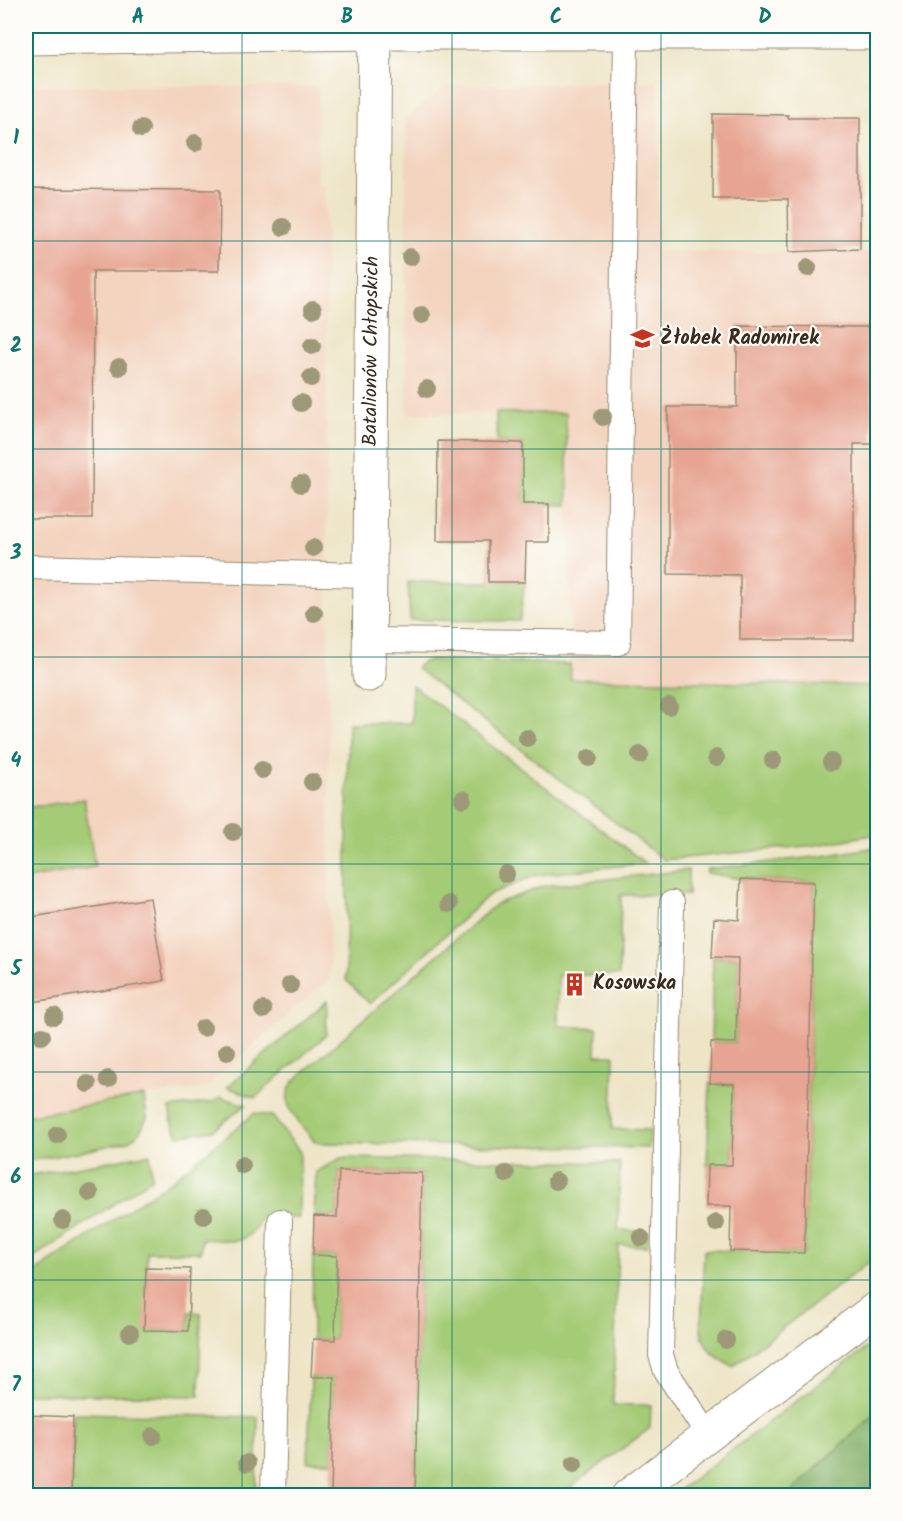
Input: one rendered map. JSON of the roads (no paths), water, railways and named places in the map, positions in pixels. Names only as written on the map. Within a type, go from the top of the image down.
[{"type":"street","points":[[26,38],[375,29],[626,34],[878,33]]},
{"type":"street","name":"Batalionów Chłopskich","points":[[369,675],[375,29]]},
{"type":"street","points":[[628,1496],[878,1307]]},
{"type":"lane","points":[[370,640],[618,643],[626,34]]},
{"type":"lane","points":[[26,567],[369,575]]},
{"type":"lane","points":[[672,903],[661,1354],[666,1371],[708,1435]]},
{"type":"lane","points":[[273,1496],[280,1221]]},
{"type":"place","name":"Żłobek Radomirek","points":[[642,339]]},
{"type":"place","name":"Kosowska","points":[[575,984]]}]
